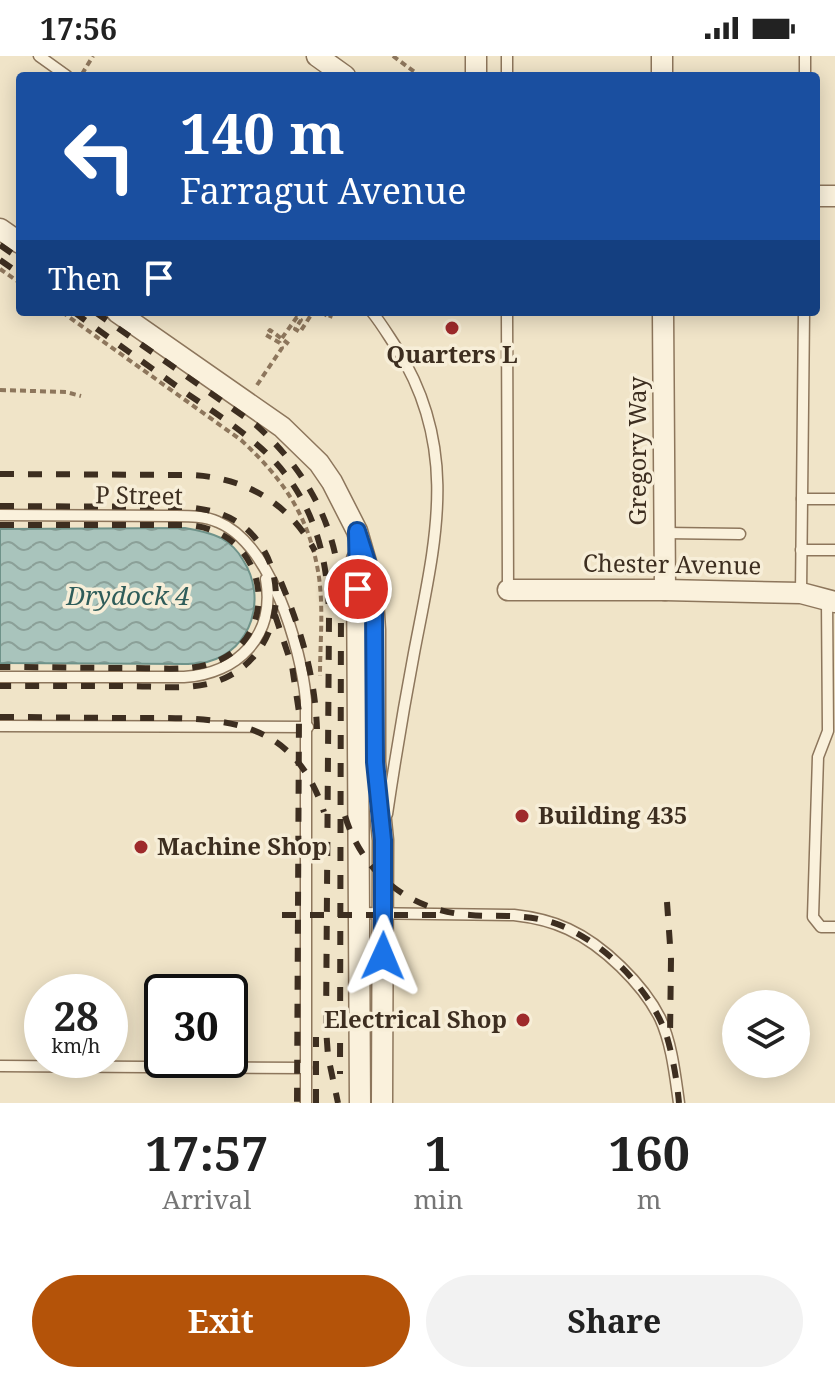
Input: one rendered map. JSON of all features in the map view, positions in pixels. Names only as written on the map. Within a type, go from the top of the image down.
[{"type":"street","points":[[317,56],[339,72]]},
{"type":"street","points":[[123,316],[282,427],[300,443],[332,482],[357,531],[367,562],[374,605],[375,762],[383,840],[382,1103]]},
{"type":"street","name":"Gregory Way","points":[[663,316],[665,590]]},
{"type":"street","points":[[357,531],[360,1103]]},
{"type":"street","name":"Chester Avenue","points":[[508,590],[801,593],[831,601]]},
{"type":"lane","points":[[39,56],[61,72]]},
{"type":"lane","points":[[375,316],[407,364],[419,391],[433,443],[438,495],[434,551],[401,723],[383,840]]},
{"type":"lane","points":[[507,316],[508,590]]},
{"type":"lane","points":[[801,593],[804,316]]},
{"type":"lane","points":[[802,499],[835,499]]},
{"type":"lane","name":"P Street","points":[[0,515],[205,518],[219,522],[240,536],[261,562],[281,603],[305,682],[308,727],[306,1103]]},
{"type":"lane","points":[[665,533],[740,534]]},
{"type":"lane","points":[[801,550],[835,550]]},
{"type":"lane","points":[[0,677],[184,677],[219,670],[248,650],[262,626],[268,598],[261,562]]},
{"type":"lane","points":[[831,601],[828,731],[818,757],[813,917],[821,927],[835,927]]},
{"type":"lane","points":[[0,726],[308,727]]},
{"type":"lane","points":[[360,913],[534,917],[565,927],[590,940],[647,997],[660,1019],[668,1042],[679,1103]]},
{"type":"lane","points":[[0,1066],[306,1068]]},
{"type":"path","points":[[393,56],[415,72]]},
{"type":"path","points":[[68,316],[241,440],[267,463],[286,490],[304,520],[318,571],[320,676]]},
{"type":"path","points":[[282,338],[297,317],[301,320],[295,329],[300,332],[310,316]]},
{"type":"path","points":[[257,385],[282,348],[280,343],[266,335],[270,330],[290,345]]},
{"type":"path","points":[[0,390],[66,392],[81,396]]},
{"type":"water","name":"Drydock 4","points":[[185,528],[212,534],[228,542],[241,557],[250,575],[254,590],[251,620],[245,634],[223,656],[205,663],[188,664],[0,663],[0,529]]},
{"type":"railway","points":[[0,245],[16,256]]},
{"type":"railway","points":[[0,260],[16,271]]},
{"type":"railway","points":[[80,316],[254,442],[289,479],[312,520],[325,567],[328,592],[326,1028],[328,1056],[338,1103]]},
{"type":"railway","points":[[101,316],[256,425],[305,481],[326,524],[341,597],[340,1074]]},
{"type":"railway","points":[[0,474],[190,475],[229,481],[247,487],[279,506],[315,551]]},
{"type":"railway","points":[[0,506],[186,507],[216,512],[243,526],[259,543],[270,563],[275,585],[275,607],[270,629],[260,649],[245,665],[225,678],[202,685],[177,687],[0,686]]},
{"type":"railway","points":[[0,525],[186,525],[215,531],[236,545],[251,565],[258,588],[257,611],[249,634],[233,652],[209,664],[172,669],[0,667]]},
{"type":"railway","points":[[281,582],[306,654],[317,729]]},
{"type":"railway","points":[[275,615],[292,666],[299,712],[297,1103]]},
{"type":"railway","points":[[0,717],[191,719],[247,728],[271,739],[292,756],[310,780],[324,812]]},
{"type":"railway","points":[[345,816],[353,837],[377,872],[409,897],[448,912],[525,917],[562,926],[582,936],[618,964],[648,999],[659,1018],[671,1053],[679,1103]]},
{"type":"railway","points":[[667,902],[671,959],[670,1037]]},
{"type":"railway","points":[[282,915],[437,915]]},
{"type":"railway","points":[[316,1037],[316,1103]]},
{"type":"place","name":"Quarters L","points":[[452,328]]},
{"type":"place","name":"Building 435","points":[[522,816]]},
{"type":"place","name":"Machine Shop","points":[[141,847]]},
{"type":"place","name":"Electrical Shop","points":[[523,1020]]},
{"type":"route","points":[[358,589],[357,531],[372,583],[374,605],[375,762],[383,840],[383,956]]}]
